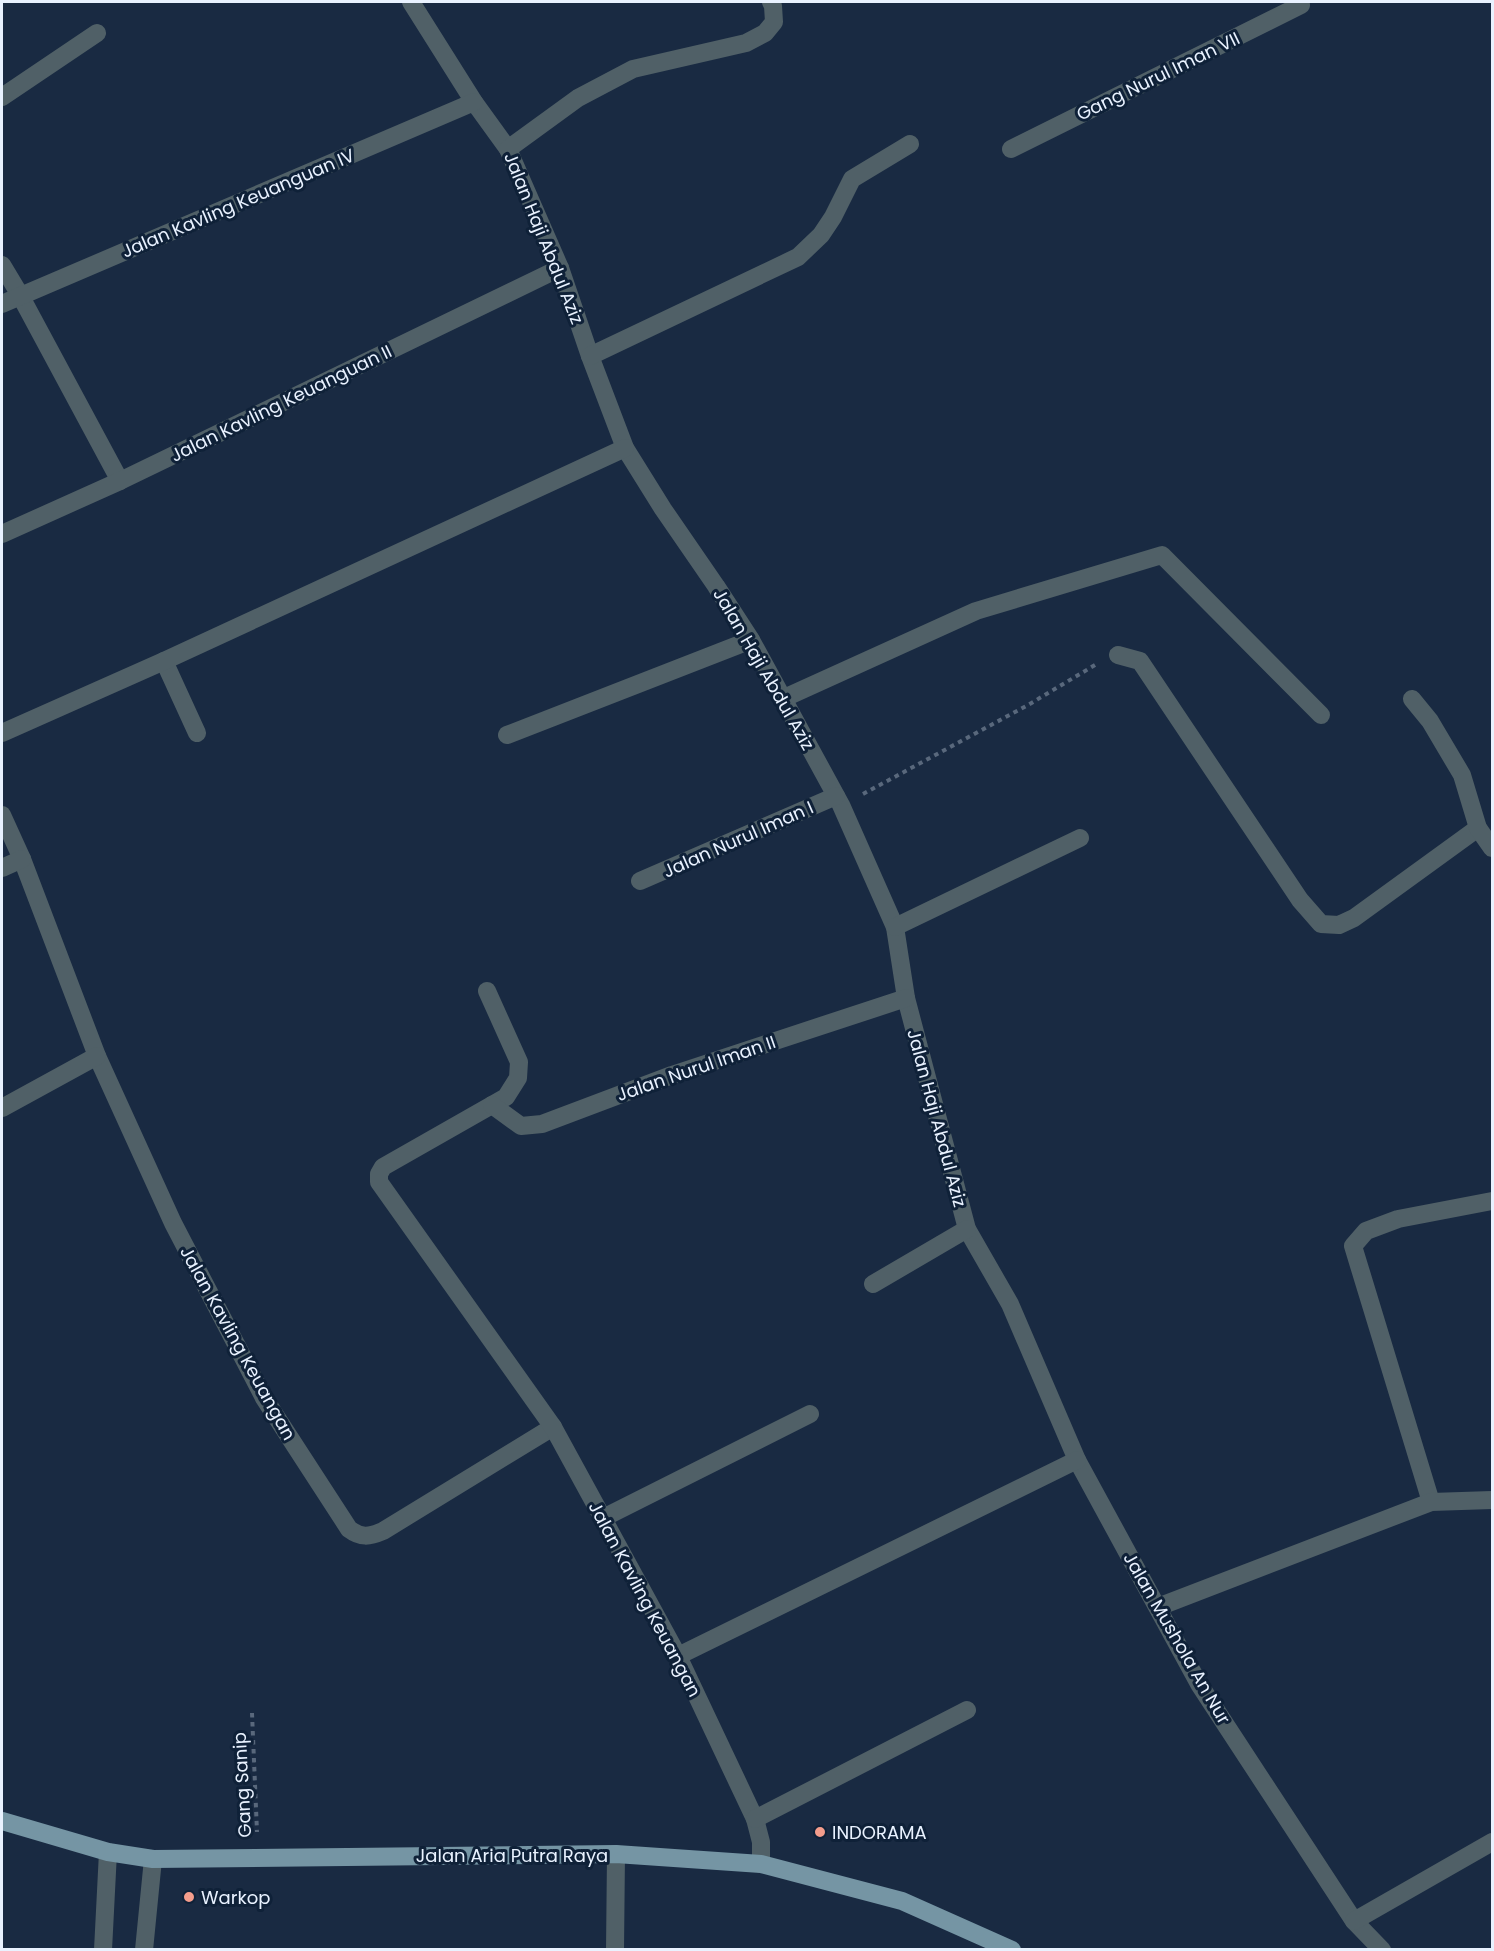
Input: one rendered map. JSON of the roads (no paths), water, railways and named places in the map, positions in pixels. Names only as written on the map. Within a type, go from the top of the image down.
[{"type":"main road","name":"Jalan Aria Putra Raya","points":[[2,1821],[108,1852],[153,1859],[616,1854],[761,1864],[902,1901],[1012,1950]]},
{"type":"street","name":"Jalan Haji Abdul Aziz","points":[[411,2],[474,102],[508,148],[560,268],[625,448],[751,640],[838,801],[895,927],[906,998],[967,1228],[1010,1304]]},
{"type":"street","points":[[508,148],[578,98],[633,69],[747,43],[765,33],[774,22],[771,2]]},
{"type":"street","name":"Gang Nurul Iman VII","points":[[1011,149],[1301,5],[1300,2]]},
{"type":"street","points":[[2,97],[97,33]]},
{"type":"street","name":"Jalan Kavling Keuanguan IV","points":[[2,304],[474,102]]},
{"type":"street","points":[[590,356],[798,257],[821,235],[852,179],[910,144]]},
{"type":"street","points":[[2,265],[120,481]]},
{"type":"street","name":"Jalan Kavling Keuanguan II","points":[[2,534],[120,481],[560,268]]},
{"type":"street","points":[[2,733],[164,661],[625,448]]},
{"type":"street","points":[[782,699],[976,611],[1162,555],[1321,715]]},
{"type":"street","points":[[507,735],[751,640]]},
{"type":"street","points":[[1118,656],[1140,661],[1300,900],[1321,924],[1339,925],[1354,918],[1478,828]]},
{"type":"street","points":[[164,661],[197,734]]},
{"type":"street","points":[[1412,699],[1430,721],[1462,774],[1478,828],[1492,848]]},
{"type":"street","name":"Jalan Nurul Iman I","points":[[640,881],[838,801]]},
{"type":"street","name":"Jalan Kavling Keuangan","points":[[2,815],[22,859],[97,1056],[172,1223],[264,1398],[349,1529],[360,1536],[371,1536],[383,1531],[553,1427],[678,1656],[755,1819],[761,1842],[761,1864]]},
{"type":"street","points":[[895,927],[1080,838]]},
{"type":"street","points":[[2,868],[22,859]]},
{"type":"street","points":[[487,991],[519,1062],[518,1078],[506,1097],[383,1167],[379,1174],[379,1182],[553,1427]]},
{"type":"street","name":"Jalan Nurul Iman II","points":[[492,1105],[521,1126],[542,1124],[672,1075],[906,998]]},
{"type":"street","points":[[2,1108],[97,1056]]},
{"type":"street","points":[[1431,1502],[1353,1246],[1365,1231],[1398,1219],[1492,1201]]},
{"type":"street","points":[[873,1284],[967,1228]]},
{"type":"street","name":"Jalan Mushola An Nur","points":[[1010,1304],[1077,1460],[1199,1684],[1354,1921],[1383,1950]]},
{"type":"street","points":[[603,1518],[810,1414]]},
{"type":"street","points":[[678,1656],[1077,1460]]},
{"type":"street","points":[[1158,1607],[1431,1502],[1492,1500]]},
{"type":"street","points":[[755,1819],[967,1710]]},
{"type":"street","points":[[1354,1921],[1492,1842]]},
{"type":"street","points":[[104,1950],[108,1852]]},
{"type":"street","points":[[615,1950],[616,1854]]},
{"type":"street","points":[[144,1950],[153,1859]]},
{"type":"place","name":"INDORAMA","points":[[820,1832]]},
{"type":"place","name":"Warkop","points":[[189,1897]]}]
